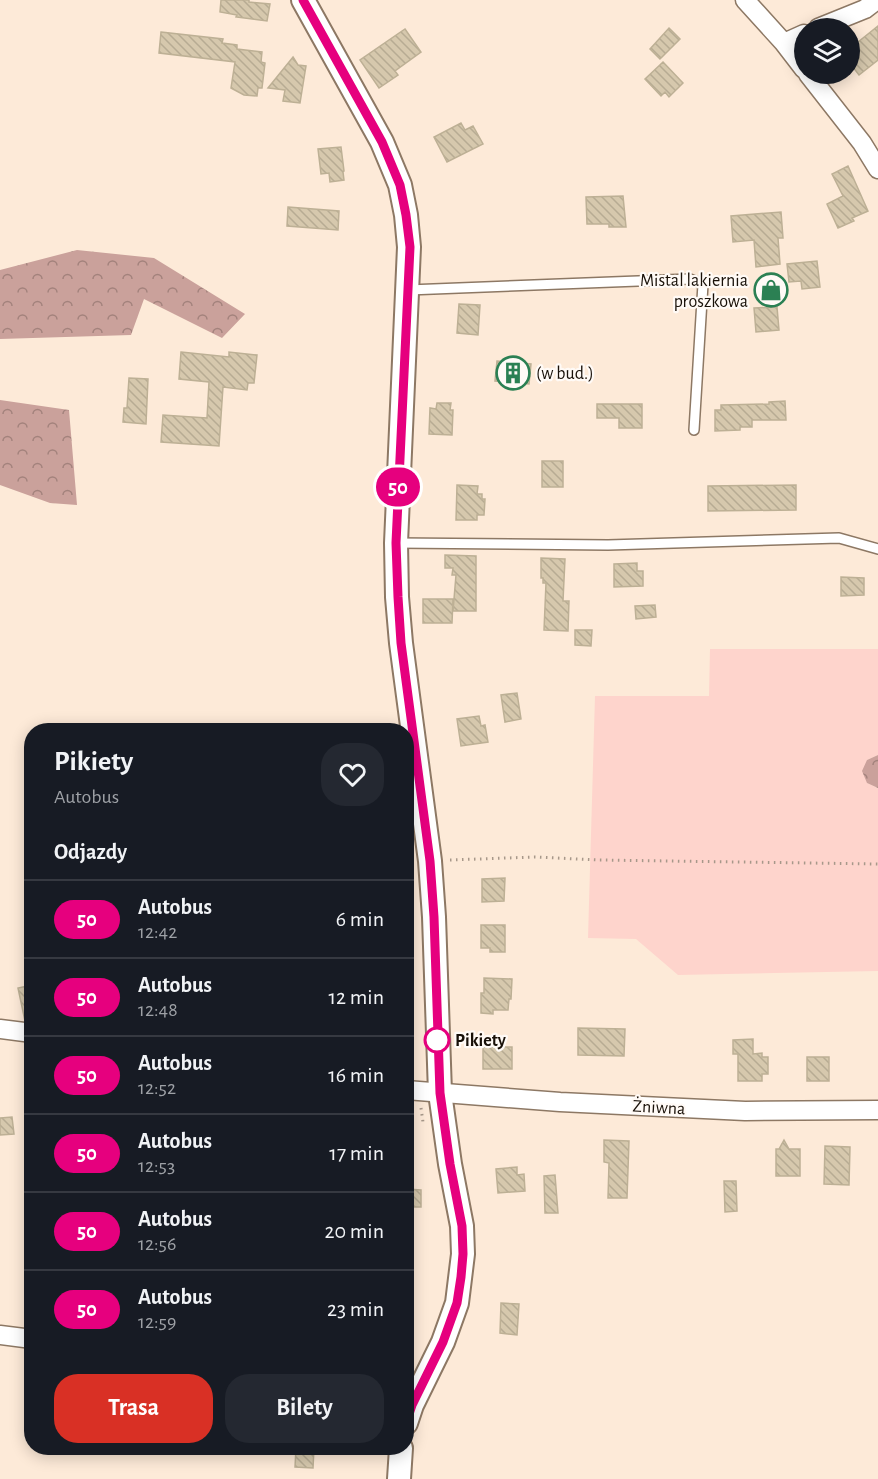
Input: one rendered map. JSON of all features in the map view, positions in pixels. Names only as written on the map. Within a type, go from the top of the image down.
[{"type":"street","points":[[303,0],[382,142],[400,185],[406,215],[410,247],[396,543],[401,643],[412,723]]},
{"type":"street","points":[[745,0],[794,56]]},
{"type":"street","points":[[843,18],[865,9],[877,0]]},
{"type":"street","points":[[784,43],[794,38]]},
{"type":"street","points":[[816,84],[862,143],[878,169]]},
{"type":"street","points":[[414,741],[430,861],[434,917],[421,1091],[450,1164],[462,1226],[463,1254],[457,1303],[443,1342],[414,1401]]},
{"type":"street","points":[[0,1029],[24,1032]]},
{"type":"street","name":"Żniwna","points":[[421,1091],[560,1102],[746,1111],[878,1110]]},
{"type":"street","points":[[0,1335],[24,1338]]},
{"type":"street","points":[[399,1479],[401,1455]]},
{"type":"lane","points":[[408,290],[690,279],[703,284],[694,430]]},
{"type":"lane","points":[[396,543],[608,545],[839,538],[878,549]]},
{"type":"path","points":[[430,861],[535,857],[878,864]]},
{"type":"path","points":[[421,1091],[423,1123]]},
{"type":"shaded area","points":[[710,649],[878,649],[878,755],[867,760],[867,783],[878,788],[878,971],[678,975],[636,939],[588,938],[595,696],[709,696]]},
{"type":"green space","points":[[77,250],[154,258],[245,314],[222,338],[144,299],[131,335],[0,339],[0,270]]},
{"type":"green space","points":[[0,400],[69,410],[77,505],[50,503],[0,485]]},
{"type":"green space","points":[[878,755],[878,788],[867,783],[862,771],[867,760]]},
{"type":"building","points":[[221,0],[249,0],[249,2],[270,4],[267,21],[236,17],[237,15],[220,12]]},
{"type":"building","points":[[878,26],[878,60],[860,74],[860,40]]},
{"type":"building","points":[[669,28],[680,39],[660,59],[650,49]]},
{"type":"building","points":[[405,29],[421,52],[395,71],[398,75],[379,88],[360,60]]},
{"type":"building","points":[[161,32],[223,39],[222,43],[237,45],[237,49],[262,52],[261,62],[265,63],[262,88],[258,88],[257,96],[244,95],[231,88],[235,62],[159,53]]},
{"type":"building","points":[[293,57],[298,65],[306,66],[300,103],[283,101],[285,90],[268,88]]},
{"type":"building","points":[[663,62],[683,83],[669,97],[665,92],[661,96],[645,79]]},
{"type":"building","points":[[461,123],[465,130],[473,126],[483,144],[447,162],[434,137]]},
{"type":"building","points":[[341,147],[344,180],[330,182],[329,173],[321,174],[318,149]]},
{"type":"building","points":[[848,166],[868,211],[838,228],[827,204],[843,196],[832,174]]},
{"type":"building","points":[[623,196],[626,227],[587,224],[586,197]]},
{"type":"building","points":[[288,207],[339,211],[338,230],[287,226]]},
{"type":"building","points":[[781,212],[783,238],[778,238],[780,264],[756,267],[754,240],[733,242],[731,216]]},
{"type":"building","points":[[817,261],[820,287],[802,289],[801,281],[789,282],[787,264]]},
{"type":"building","points":[[459,304],[480,305],[478,335],[457,333]]},
{"type":"building","points":[[777,307],[779,330],[756,332],[754,308]]},
{"type":"building","points":[[181,352],[229,357],[229,352],[257,355],[254,383],[248,383],[247,390],[223,387],[219,446],[161,442],[163,415],[207,418],[209,382],[179,379]]},
{"type":"building","name":"(w bud.)","points":[[497,361],[531,364],[529,384],[495,381]]},
{"type":"building","points":[[129,378],[148,379],[146,424],[123,422],[124,408],[127,408]]},
{"type":"building","points":[[785,401],[786,420],[752,420],[752,427],[715,431],[715,410],[721,410],[721,405],[769,404],[769,402]]},
{"type":"building","points":[[437,403],[451,403],[452,435],[429,434],[430,408],[436,409]]},
{"type":"building","points":[[597,404],[642,404],[642,428],[619,428],[619,418],[597,418]]},
{"type":"building","points":[[542,461],[563,461],[563,487],[542,487]]},
{"type":"building","points":[[457,485],[478,486],[477,494],[482,494],[482,499],[485,499],[484,515],[477,515],[477,520],[456,520]]},
{"type":"building","points":[[796,485],[796,510],[708,511],[708,486]]},
{"type":"building","points":[[445,555],[476,556],[476,611],[453,611],[456,575],[452,575],[453,568],[445,568]]},
{"type":"building","points":[[541,558],[565,559],[563,601],[569,601],[568,631],[544,630],[546,583],[543,583],[543,578],[541,578]]},
{"type":"building","points":[[637,563],[637,571],[643,571],[643,586],[614,587],[614,564]]},
{"type":"building","points":[[841,577],[864,578],[864,595],[841,596]]},
{"type":"building","points":[[423,599],[453,599],[452,623],[423,623]]},
{"type":"building","points":[[655,605],[656,617],[636,619],[635,606]]},
{"type":"building","points":[[575,630],[592,630],[591,646],[575,645]]},
{"type":"building","points":[[517,693],[521,719],[505,722],[501,695]]},
{"type":"building","points":[[479,716],[481,726],[485,725],[488,742],[461,746],[457,719]]},
{"type":"building","points":[[505,878],[504,901],[482,902],[482,879]]},
{"type":"building","points":[[481,925],[505,925],[505,952],[490,952],[490,948],[481,948]]},
{"type":"building","points":[[484,978],[512,979],[508,1010],[493,1010],[493,1014],[481,1013]]},
{"type":"building","points":[[24,987],[24,1016],[18,988]]},
{"type":"building","points":[[578,1028],[625,1029],[624,1056],[578,1055]]},
{"type":"building","points":[[753,1039],[753,1054],[762,1053],[762,1057],[768,1057],[768,1074],[762,1074],[762,1081],[738,1081],[738,1054],[733,1054],[733,1040]]},
{"type":"building","points":[[483,1047],[512,1047],[512,1069],[483,1069]]},
{"type":"building","points":[[807,1057],[829,1057],[829,1081],[807,1081]]},
{"type":"building","points":[[12,1117],[14,1134],[0,1135],[0,1118]]},
{"type":"building","points":[[604,1140],[629,1141],[627,1198],[608,1198],[609,1163],[604,1162]]},
{"type":"building","points":[[784,1140],[789,1149],[800,1149],[800,1176],[776,1176],[776,1149],[779,1149]]},
{"type":"building","points":[[825,1146],[850,1147],[849,1185],[824,1184]]},
{"type":"building","points":[[517,1167],[517,1175],[524,1174],[525,1191],[498,1193],[496,1169]]},
{"type":"building","points":[[555,1175],[558,1213],[545,1213],[544,1176]]},
{"type":"building","points":[[724,1181],[736,1181],[737,1211],[725,1212]]},
{"type":"building","points":[[414,1190],[421,1190],[421,1207],[414,1207]]},
{"type":"building","points":[[501,1303],[519,1304],[517,1335],[500,1333]]},
{"type":"building","points":[[296,1455],[314,1455],[313,1468],[295,1467]]},
{"type":"bus line","name":"50","points":[[303,0],[382,142],[400,185],[406,215],[410,247],[396,543],[401,643],[412,723]]},
{"type":"bus line","name":"50","points":[[414,734],[430,861],[440,1093],[462,1226],[463,1254],[457,1303],[443,1342],[414,1401]]},
{"type":"place","name":"Mistal lakiernia proszkowa","points":[[771,290]]},
{"type":"place","name":"(w bud.)","points":[[513,373]]},
{"type":"place","name":"Pikiety","points":[[437,1040]]}]
